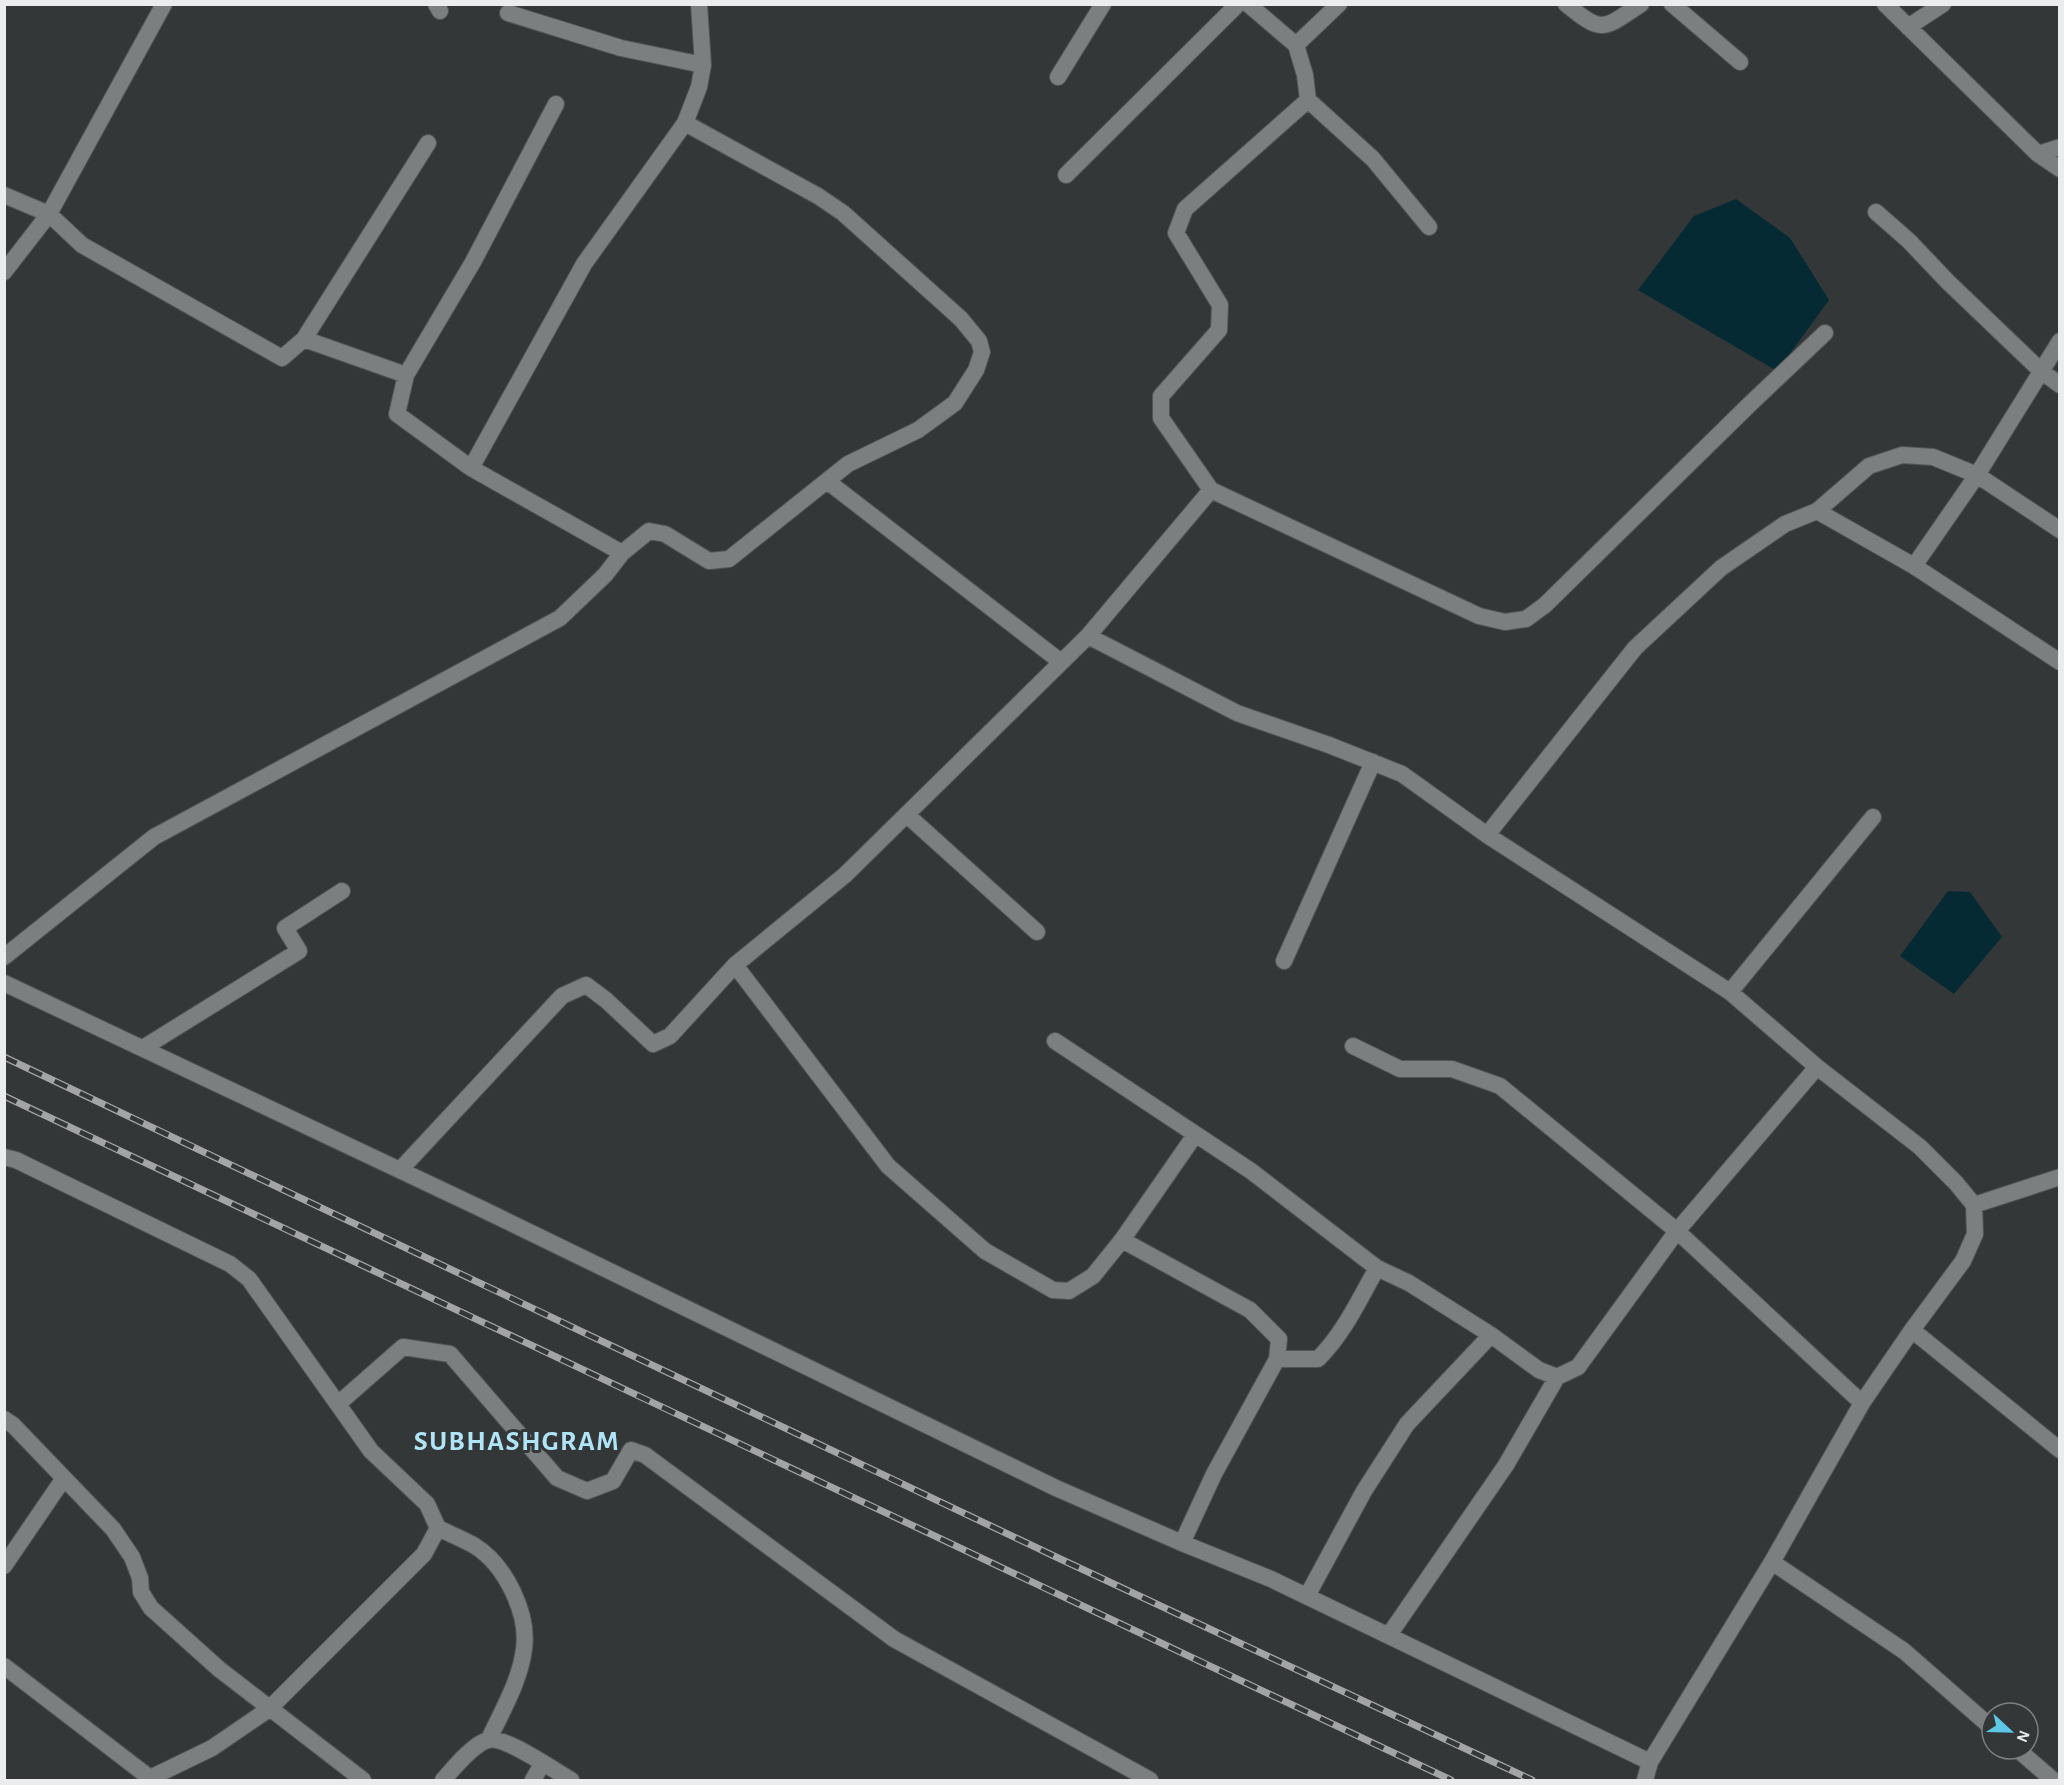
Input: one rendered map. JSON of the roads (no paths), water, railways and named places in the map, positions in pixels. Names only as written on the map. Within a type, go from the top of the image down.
[{"type":"street","points":[[4,272],[49,214],[164,4]]},
{"type":"street","points":[[471,468],[584,264],[685,123],[699,87],[702,65],[699,4]]},
{"type":"street","points":[[1058,77],[1103,4]]},
{"type":"street","points":[[1066,175],[1238,4]]},
{"type":"street","points":[[1248,4],[1296,45],[1305,75],[1308,100],[1373,159],[1429,227]]},
{"type":"street","points":[[1296,45],[1339,4]]},
{"type":"street","points":[[1566,4],[1591,24],[1606,26],[1641,4]]},
{"type":"street","points":[[1672,4],[1740,62]]},
{"type":"street","points":[[1885,4],[2038,154],[2060,169]]},
{"type":"street","points":[[1908,27],[1943,4]]},
{"type":"street","points":[[508,13],[621,48],[702,65]]},
{"type":"street","points":[[1308,100],[1185,209],[1176,232],[1220,305],[1219,330],[1161,396],[1161,418],[1211,490],[1479,616],[1505,622],[1526,619],[1545,604],[1825,333]]},
{"type":"street","points":[[556,104],[473,262],[406,375],[397,414],[471,468],[622,554]]},
{"type":"street","points":[[4,957],[154,837],[560,618],[605,575],[622,554],[649,531],[665,534],[709,561],[729,559],[848,464],[918,430],[955,403],[976,370],[982,352],[979,341],[961,319],[843,213],[818,196],[685,123]]},
{"type":"street","points":[[4,195],[49,214],[82,245],[282,358],[304,339],[428,143]]},
{"type":"street","points":[[2038,154],[2060,147]]},
{"type":"street","points":[[1876,212],[1909,241],[1948,282],[2042,371],[2060,385]]},
{"type":"street","points":[[304,339],[406,375]]},
{"type":"street","points":[[1914,566],[1977,475],[2060,341]]},
{"type":"street","points":[[1487,835],[1635,648],[1721,568],[1785,524],[1817,511],[1869,466],[1902,455],[1933,457],[1977,475],[2060,530]]},
{"type":"street","points":[[827,481],[1061,662]]},
{"type":"street","points":[[400,1170],[562,996],[586,985],[606,1000],[653,1044],[670,1036],[735,965],[845,875],[1088,636],[1211,490]]},
{"type":"street","points":[[1817,511],[1914,566],[2060,662]]},
{"type":"street","points":[[1088,636],[1237,713],[1402,774],[1487,835],[1730,992],[1817,1067],[1920,1147],[1956,1183],[1974,1205],[1976,1234],[1964,1261],[1912,1330],[1862,1403],[1772,1562],[1650,1762],[1645,1780]]},
{"type":"street","points":[[1284,961],[1373,762]]},
{"type":"street","points":[[907,815],[1037,932]]},
{"type":"street","points":[[1730,992],[1873,817]]},
{"type":"street","points":[[143,1048],[299,951],[285,928],[342,891]]},
{"type":"street","points":[[735,965],[888,1166],[985,1251],[1053,1290],[1069,1291],[1093,1276],[1122,1240],[1195,1135]]},
{"type":"street","points":[[4,982],[400,1170],[1056,1488],[1271,1579],[1650,1762]]},
{"type":"street","points":[[1055,1041],[1251,1171],[1377,1268],[1409,1283],[1491,1335],[1539,1370],[1557,1377]]},
{"type":"street","points":[[1353,1046],[1400,1069],[1452,1069],[1500,1086],[1677,1231],[1862,1403]]},
{"type":"street","points":[[1389,1635],[1506,1465],[1557,1377],[1578,1367],[1677,1231],[1817,1067]]},
{"type":"street","points":[[4,1157],[16,1160],[230,1264],[249,1279],[371,1451],[427,1504],[438,1528],[474,1546],[488,1556],[503,1574],[513,1592],[523,1622],[524,1648],[518,1675],[489,1739]]},
{"type":"street","points":[[1974,1205],[2060,1177]]},
{"type":"street","points":[[1122,1240],[1250,1310],[1279,1339],[1277,1359],[1214,1473],[1182,1543]]},
{"type":"street","points":[[1277,1359],[1318,1359],[1344,1328],[1377,1268]]},
{"type":"street","points":[[1912,1330],[2060,1450]]},
{"type":"street","points":[[1306,1596],[1364,1491],[1407,1424],[1491,1335]]},
{"type":"street","points":[[338,1404],[403,1347],[450,1354],[557,1478],[588,1491],[613,1481],[631,1450],[645,1455],[894,1639],[1150,1780]]},
{"type":"street","points":[[4,1419],[13,1425],[113,1529],[132,1557],[140,1578],[141,1592],[151,1608],[219,1669],[363,1780]]},
{"type":"street","points":[[4,1566],[64,1478]]},
{"type":"street","points":[[4,1666],[148,1779],[212,1749],[269,1709],[424,1554],[438,1528]]},
{"type":"street","points":[[1772,1562],[1904,1651],[1980,1718]]},
{"type":"street","points":[[442,1780],[477,1745],[489,1739],[504,1741],[571,1780]]},
{"type":"street","points":[[2031,1761],[2053,1780]]},
{"type":"street","points":[[533,1780],[542,1764]]},
{"type":"water","points":[[1736,199],[1790,238],[1829,300],[1777,371],[1638,290],[1694,216]]},
{"type":"water","points":[[1948,891],[1970,892],[2002,937],[1954,994],[1900,956]]},
{"type":"railway","points":[[4,1057],[1054,1556],[1532,1780]]},
{"type":"railway","points":[[4,1096],[1451,1780]]},
{"type":"district","name":"SUBHASHGRAM","points":[[517,1442]]}]
